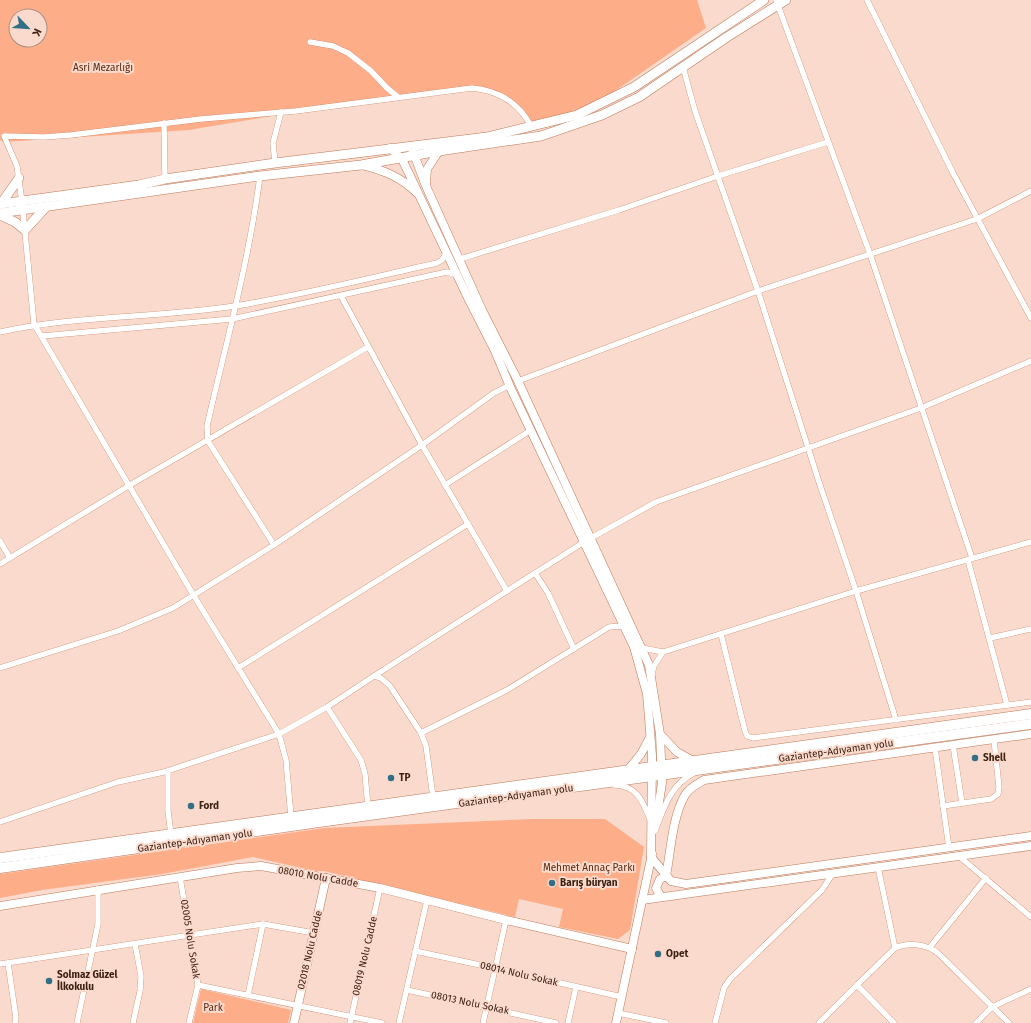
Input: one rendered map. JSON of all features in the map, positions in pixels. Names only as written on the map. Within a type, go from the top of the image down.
[{"type":"highway","name":"Gaziantep-Adıyaman yolu","points":[[0,868],[319,822],[602,784],[693,761],[1031,714]]},
{"type":"highway","name":"Gaziantep-Adıyaman yolu","points":[[0,858],[626,771],[703,769],[1031,724]]},
{"type":"main road","points":[[0,209],[165,179],[411,145],[487,137],[577,115],[634,87],[764,0]]},
{"type":"main road","points":[[23,206],[46,207],[260,176],[361,165],[402,159],[414,155],[541,136],[602,115],[639,97],[777,3],[786,0]]},
{"type":"main road","points":[[0,209],[19,178]]},
{"type":"main road","points":[[0,209],[25,230],[46,207]]},
{"type":"street","points":[[867,0],[978,219],[1031,318]]},
{"type":"street","points":[[777,3],[870,254],[921,408],[970,559],[1007,705]]},
{"type":"street","points":[[310,42],[340,48],[357,59],[386,88],[398,97]]},
{"type":"street","points":[[683,68],[856,590],[896,720]]},
{"type":"street","points":[[291,817],[286,760],[279,734],[194,596],[34,324],[19,178],[17,166],[4,136],[44,137],[164,123],[281,112],[472,88],[492,91],[512,104],[531,126]]},
{"type":"street","points":[[275,163],[273,143],[281,112]]},
{"type":"street","points":[[164,123],[165,179]]},
{"type":"street","points":[[460,259],[619,210],[718,176],[828,142]]},
{"type":"street","points":[[411,145],[426,186],[518,381],[634,646],[647,694],[650,736],[657,771]]},
{"type":"street","points":[[390,148],[402,159],[495,351],[531,430],[642,648],[651,676],[660,734],[651,857],[616,1023]]},
{"type":"street","points":[[426,186],[427,170],[439,151]]},
{"type":"street","points":[[361,165],[380,170],[400,179],[420,196]]},
{"type":"street","points":[[260,176],[256,205],[236,306],[207,426],[208,441],[274,545]]},
{"type":"street","points":[[518,381],[758,291],[978,219],[1031,191]]},
{"type":"street","points":[[0,332],[34,324],[168,314],[236,306],[437,263],[442,260],[447,252]]},
{"type":"street","points":[[42,336],[232,319],[447,272],[458,276]]},
{"type":"street","points":[[340,296],[422,445],[507,591]]},
{"type":"street","points":[[0,564],[130,485],[368,347]]},
{"type":"street","points":[[0,822],[118,782],[168,771],[279,734],[327,707],[588,540],[656,502],[921,408],[1031,361]]},
{"type":"street","points":[[0,668],[118,631],[173,608],[274,545],[422,445],[494,393],[510,385]]},
{"type":"street","points":[[445,485],[531,430]]},
{"type":"street","points":[[238,668],[468,524]]},
{"type":"street","points":[[0,541],[10,558]]},
{"type":"street","points":[[642,648],[663,652],[856,590],[1031,542]]},
{"type":"street","points":[[535,573],[548,593],[574,649]]},
{"type":"street","points":[[421,733],[507,690],[609,627],[624,626]]},
{"type":"street","points":[[990,638],[1031,629]]},
{"type":"street","points":[[721,634],[747,736],[758,739],[1031,702]]},
{"type":"street","points":[[651,676],[654,666],[663,652]]},
{"type":"street","points":[[374,676],[381,678],[390,686],[421,733],[426,746],[433,798]]},
{"type":"street","points":[[327,707],[361,760],[365,774],[368,807]]},
{"type":"street","points":[[660,734],[677,752],[693,761]]},
{"type":"street","points":[[666,876],[677,819],[682,802],[686,794],[695,785],[704,780],[1031,734]]},
{"type":"street","points":[[626,771],[641,754],[650,736]]},
{"type":"street","points":[[943,806],[991,799],[998,794],[999,786],[994,740]]},
{"type":"street","points":[[953,745],[962,803]]},
{"type":"street","points":[[935,748],[949,848]]},
{"type":"street","points":[[653,828],[665,803],[676,785],[686,777],[703,769]]},
{"type":"street","points":[[168,771],[168,811],[171,834]]},
{"type":"street","points":[[602,784],[625,786],[641,798],[653,828]]},
{"type":"street","points":[[651,857],[671,881],[686,884],[1031,836]]},
{"type":"street","points":[[642,900],[1031,846]]},
{"type":"street","points":[[960,857],[1031,917]]},
{"type":"street","name":"08010 Nolu Cadde","points":[[0,906],[98,889],[237,868],[261,866],[380,888],[506,920],[632,949]]},
{"type":"street","points":[[878,867],[895,948]]},
{"type":"street","points":[[715,1023],[724,988],[730,979],[822,890],[833,873]]},
{"type":"street","points":[[660,897],[656,888],[660,879],[666,876]]},
{"type":"street","name":"02005 Nolu Sokak","points":[[180,877],[188,935],[198,984],[189,1023]]},
{"type":"street","name":"02018 Nolu Cadde","points":[[294,1023],[326,878]]},
{"type":"street","points":[[930,947],[986,878]]},
{"type":"street","name":"08019 Nolu Cadde","points":[[351,1020],[380,888]]},
{"type":"street","points":[[77,1023],[98,924],[98,889]]},
{"type":"street","points":[[399,1023],[427,900]]},
{"type":"street","points":[[483,1023],[494,968],[506,920]]},
{"type":"street","points":[[248,995],[263,924]]},
{"type":"street","points":[[0,964],[263,924],[314,933]]},
{"type":"street","points":[[133,1023],[140,991],[141,976],[136,944]]},
{"type":"street","points":[[819,1023],[895,948],[902,945],[922,945],[930,947],[938,953],[1009,1023]]},
{"type":"street","name":"08014 Nolu Sokak","points":[[415,952],[622,997]]},
{"type":"street","points":[[8,963],[16,1018],[15,1023]]},
{"type":"street","points":[[198,984],[298,1005],[351,1020],[382,1023]]},
{"type":"street","points":[[857,985],[894,1023]]},
{"type":"street","points":[[568,1023],[576,987]]},
{"type":"street","points":[[976,1023],[992,1007],[1031,989]]},
{"type":"street","name":"08013 Nolu Sokak","points":[[407,990],[556,1023]]},
{"type":"street","points":[[618,1013],[666,1023]]},
{"type":"green space","name":"Asri Mezarlığı","points":[[0,0],[697,0],[706,28],[599,102],[531,126],[505,97],[473,87],[384,97],[189,130],[4,142],[0,140]]},
{"type":"green space","name":"Mehmet Annaç Parkı","points":[[534,819],[605,819],[644,847],[630,930],[618,939],[559,927],[563,909],[519,899],[515,917],[324,871],[315,871],[253,857],[162,874],[42,890],[0,898],[0,874],[324,828]]},
{"type":"green space","name":"Park","points":[[201,989],[291,1010],[288,1023],[193,1023]]},
{"type":"place","name":"Shell","points":[[975,758]]},
{"type":"place","name":"TP","points":[[391,778]]},
{"type":"place","name":"Ford","points":[[191,806]]},
{"type":"place","name":"Barış büryan","points":[[552,883]]},
{"type":"place","name":"Opet","points":[[658,954]]},
{"type":"place","name":"Solmaz Güzel İlkokulu","points":[[49,981]]}]
